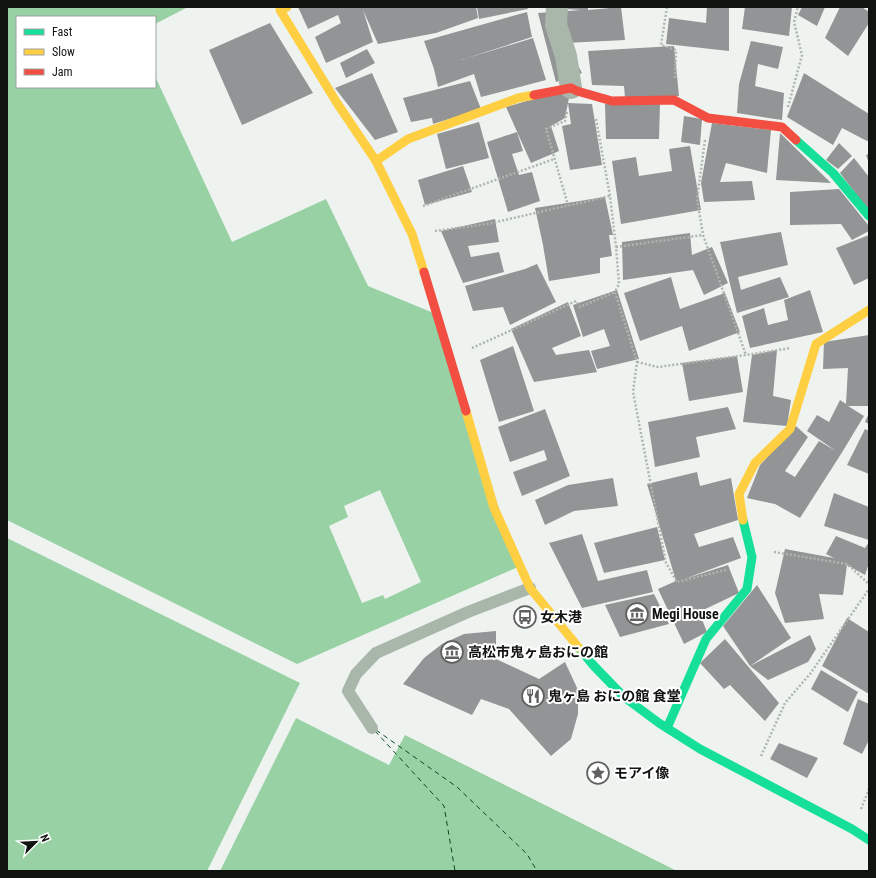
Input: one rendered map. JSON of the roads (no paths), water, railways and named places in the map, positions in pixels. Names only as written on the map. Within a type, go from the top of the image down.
[{"type":"street","points":[[287,7],[280,10],[376,162],[412,234],[451,358],[494,508],[530,588],[594,666],[624,697],[667,728],[700,749],[869,840]]},
{"type":"street","points":[[557,7],[556,24],[566,56],[581,91]]},
{"type":"street","points":[[376,162],[408,139],[518,98],[581,91],[612,101],[674,100],[708,118],[782,127],[833,173],[869,216]]},
{"type":"street","points":[[667,728],[706,639],[747,589],[751,561],[739,494],[755,463],[790,429],[816,344],[869,310]]},
{"type":"lane","points":[[372,728],[348,691],[356,674],[376,653],[468,612],[530,588]]},
{"type":"place","name":"Megi House","points":[[637,614]]},
{"type":"place","name":"女木港","points":[[525,617]]},
{"type":"place","name":"高松市鬼ヶ島おにの館","points":[[452,652]]},
{"type":"place","name":"鬼ヶ島 おにの館 食堂","points":[[533,696]]},
{"type":"place","name":"モアイ像","points":[[598,773]]}]
